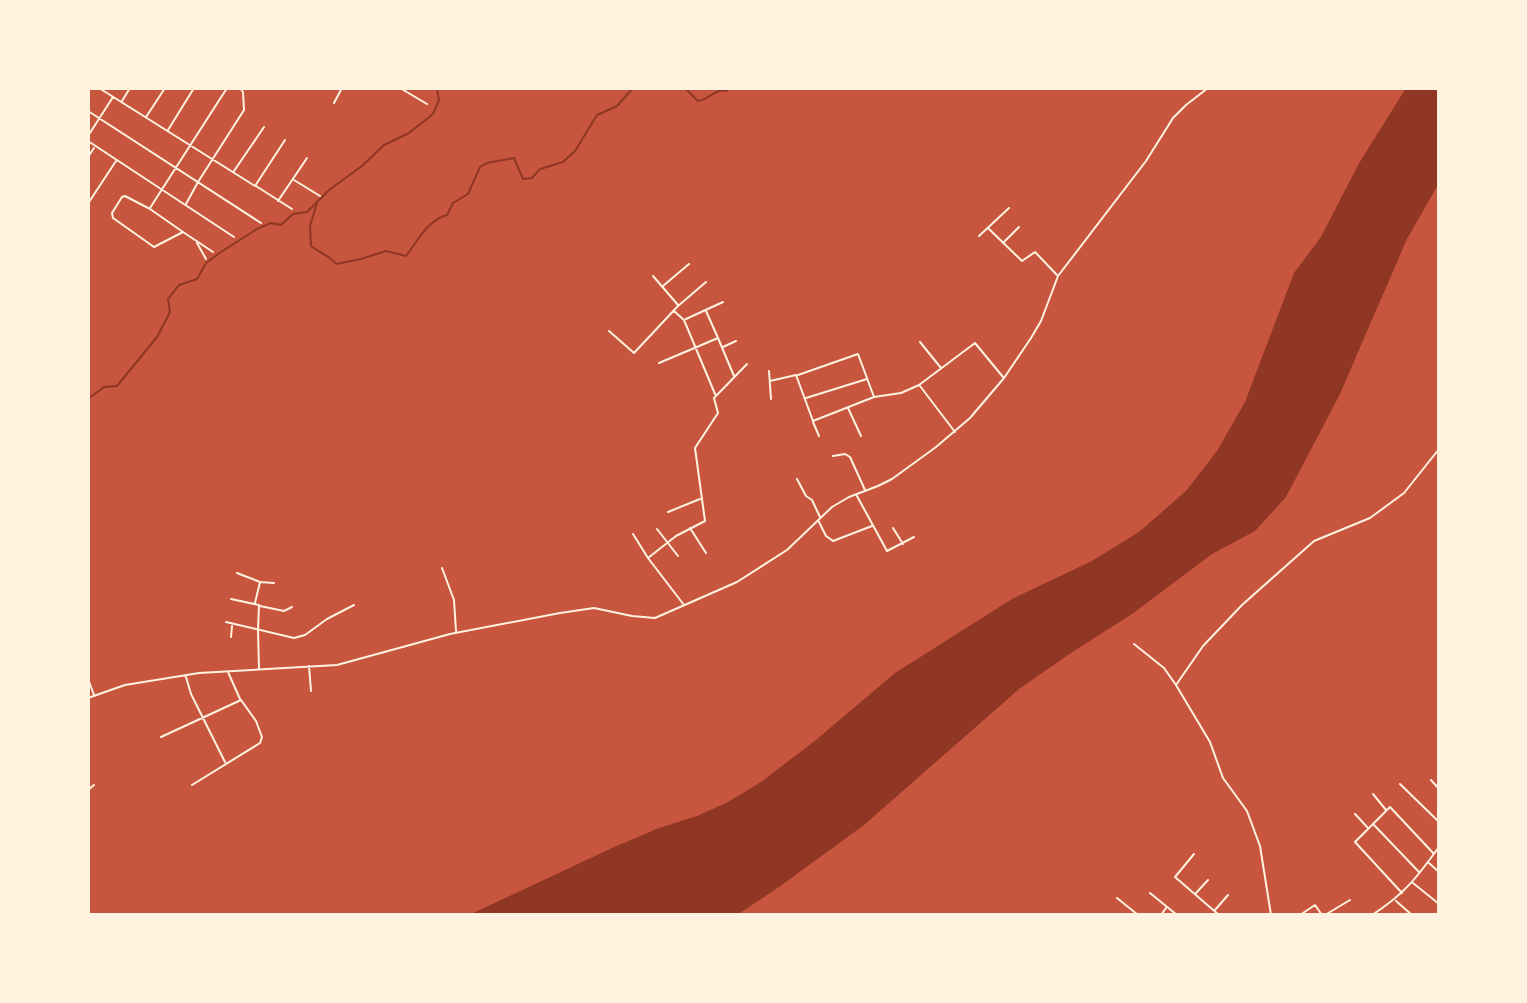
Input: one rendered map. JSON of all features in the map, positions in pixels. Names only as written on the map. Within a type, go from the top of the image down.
[{"type":"street","points":[[99,88],[292,209]]},
{"type":"street","points":[[121,102],[130,88]]},
{"type":"street","points":[[146,117],[165,88]]},
{"type":"street","points":[[167,131],[194,88]]},
{"type":"street","points":[[150,209],[227,88]]},
{"type":"street","points":[[186,205],[244,110],[240,88]]},
{"type":"street","points":[[334,103],[342,88]]},
{"type":"street","points":[[400,88],[427,104]]},
{"type":"street","points":[[410,94],[413,88]]},
{"type":"street","points":[[88,698],[125,685],[185,676],[348,663],[456,633],[594,608],[655,618],[737,582],[795,544],[840,502],[892,479],[955,432],[976,412],[1020,356],[1041,321],[1058,276],[1146,161],[1173,118],[1208,88]]},
{"type":"street","points":[[88,136],[113,97]]},
{"type":"street","points":[[88,111],[261,223]]},
{"type":"street","points":[[234,172],[264,127]]},
{"type":"street","points":[[255,186],[285,140]]},
{"type":"street","points":[[88,141],[234,237]]},
{"type":"street","points":[[88,157],[95,146]]},
{"type":"street","points":[[278,201],[307,158]]},
{"type":"street","points":[[89,202],[116,160]]},
{"type":"street","points":[[292,178],[320,196]]},
{"type":"street","points":[[183,232],[154,247],[112,215],[123,196],[150,209],[213,252]]},
{"type":"street","points":[[979,236],[1009,208]]},
{"type":"street","points":[[1003,243],[1019,227]]},
{"type":"street","points":[[988,228],[1022,262],[1035,252],[1058,276]]},
{"type":"street","points":[[195,239],[206,259]]},
{"type":"street","points":[[662,287],[689,264]]},
{"type":"street","points":[[653,276],[678,306]]},
{"type":"street","points":[[609,331],[634,353],[678,306],[706,282]]},
{"type":"street","points":[[684,320],[723,302]]},
{"type":"street","points":[[706,310],[734,376]]},
{"type":"street","points":[[674,311],[684,320],[716,395]]},
{"type":"street","points":[[659,363],[718,338]]},
{"type":"street","points":[[722,347],[736,341]]},
{"type":"street","points":[[920,342],[942,369]]},
{"type":"street","points":[[813,421],[874,397],[901,393],[919,385],[975,343],[1004,378]]},
{"type":"street","points":[[770,381],[858,354],[874,397]]},
{"type":"street","points":[[648,558],[705,521],[695,448],[718,413],[714,398],[747,364]]},
{"type":"street","points":[[769,371],[771,399]]},
{"type":"street","points":[[796,375],[819,436]]},
{"type":"street","points":[[805,399],[867,379]]},
{"type":"street","points":[[919,385],[955,432]]},
{"type":"street","points":[[847,407],[861,436]]},
{"type":"street","points":[[1176,685],[1203,646],[1314,541],[1370,518],[1404,493],[1439,449]]},
{"type":"street","points":[[833,456],[845,454],[850,457],[866,491]]},
{"type":"street","points":[[797,479],[806,496],[812,500],[826,536],[833,541],[873,526]]},
{"type":"street","points":[[857,495],[887,551],[914,537]]},
{"type":"street","points":[[668,512],[702,498]]},
{"type":"street","points":[[690,528],[706,553]]},
{"type":"street","points":[[893,528],[903,544]]},
{"type":"street","points":[[657,529],[678,556]]},
{"type":"street","points":[[633,534],[684,606]]},
{"type":"street","points":[[442,568],[454,600],[456,633]]},
{"type":"street","points":[[237,573],[260,582],[274,583]]},
{"type":"street","points":[[254,604],[260,582]]},
{"type":"street","points":[[231,599],[284,611],[292,607]]},
{"type":"street","points":[[259,605],[259,670]]},
{"type":"street","points":[[226,622],[284,637],[299,637],[354,605]]},
{"type":"street","points":[[231,637],[232,624]]},
{"type":"street","points":[[1134,644],[1164,668],[1176,685],[1210,742],[1223,778],[1247,811],[1257,833],[1271,915]]},
{"type":"street","points":[[309,666],[311,691]]},
{"type":"street","points":[[192,785],[261,741],[256,721],[241,700],[228,671]]},
{"type":"street","points":[[185,676],[226,763]]},
{"type":"street","points":[[88,679],[94,696]]},
{"type":"street","points":[[161,737],[241,700]]},
{"type":"street","points":[[1431,780],[1439,789]]},
{"type":"street","points":[[1400,784],[1439,822]]},
{"type":"street","points":[[88,790],[94,785]]},
{"type":"street","points":[[1373,794],[1386,810]]},
{"type":"street","points":[[1402,893],[1355,842],[1390,807],[1434,854]]},
{"type":"street","points":[[1355,814],[1368,829]]},
{"type":"street","points":[[1373,824],[1420,873]]},
{"type":"street","points":[[1372,915],[1402,893],[1439,847]]},
{"type":"street","points":[[1194,854],[1175,877],[1219,915]]},
{"type":"street","points":[[1428,863],[1439,872]]},
{"type":"street","points":[[1195,894],[1208,880]]},
{"type":"street","points":[[1412,882],[1439,904]]},
{"type":"street","points":[[1150,893],[1177,915]]},
{"type":"street","points":[[1214,911],[1228,895]]},
{"type":"street","points":[[1117,898],[1138,915]]},
{"type":"street","points":[[1300,915],[1315,905],[1324,915],[1350,900]]},
{"type":"street","points":[[1395,900],[1412,915]]},
{"type":"street","points":[[1161,915],[1167,907]]},
{"type":"shaded area","points":[[1406,88],[1439,88],[1439,183],[1407,239],[1339,396],[1286,497],[1255,531],[1212,554],[1132,614],[1019,689],[864,825],[737,915],[469,915],[612,848],[728,802],[761,782],[816,740],[895,673],[1012,599],[1092,561],[1139,532],[1186,491],[1217,451],[1245,402],[1294,273],[1321,237],[1358,165]]},
{"type":"waterway","points":[[88,399],[104,387],[117,386],[157,337],[170,312],[168,299],[179,285],[197,279],[206,263],[257,229],[271,223],[281,225],[293,214],[307,212],[384,145],[409,133],[433,114],[439,100],[437,88]]},
{"type":"waterway","points":[[317,203],[310,226],[311,246],[336,264],[386,251],[406,256],[429,226],[447,215],[453,203],[468,194],[480,167],[514,158],[523,179],[532,178],[540,169],[563,162],[575,151],[597,115],[617,106],[633,88]]},
{"type":"waterway","points":[[663,88],[669,88]]},
{"type":"waterway","points":[[685,88],[698,101],[730,88]]}]
